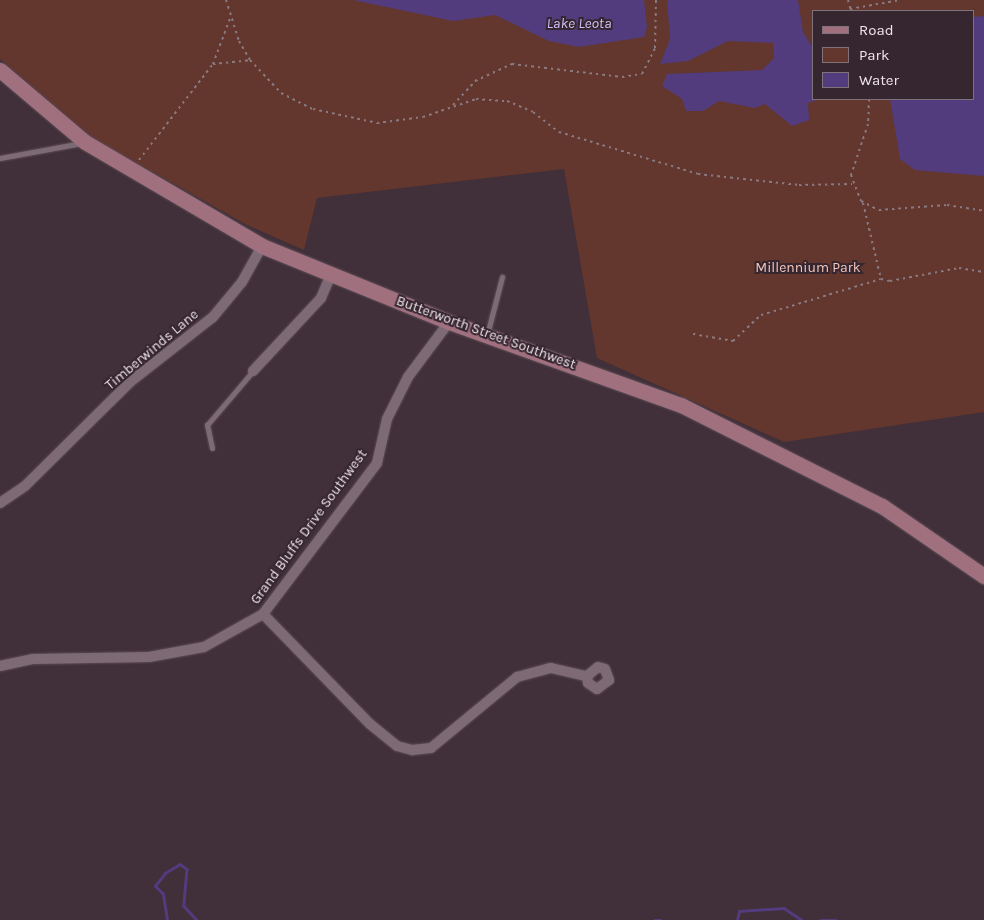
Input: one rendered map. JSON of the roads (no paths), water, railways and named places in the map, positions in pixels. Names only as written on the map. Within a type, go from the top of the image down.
[{"type":"street","name":"Butterworth Street Southwest","points":[[0,70],[85,142],[131,172],[262,246],[449,322],[681,405],[882,506],[984,576]]},
{"type":"street","name":"Timberwinds Lane","points":[[0,503],[25,486],[130,382],[213,317],[242,282],[262,246]]},
{"type":"street","points":[[253,371],[321,298],[331,274]]},
{"type":"street","name":"Grand Bluffs Drive Southwest","points":[[0,666],[33,659],[149,657],[204,647],[262,614],[377,463],[387,419],[408,377],[449,322]]},
{"type":"street","points":[[262,614],[370,724],[397,746],[412,750],[431,748],[517,677],[551,668],[587,676]]},
{"type":"lane","points":[[0,158],[85,142]]},
{"type":"lane","points":[[486,335],[502,277]]},
{"type":"lane","points":[[212,448],[207,425],[253,371]]},
{"type":"water","name":"Lake Leota","points":[[353,0],[644,0],[647,27],[644,37],[579,47],[549,41],[495,15],[453,21]]},
{"type":"water","points":[[667,0],[798,0],[803,32],[812,46],[812,100],[817,100],[808,103],[809,120],[792,126],[765,104],[755,108],[719,101],[703,111],[686,111],[682,99],[662,86],[667,74],[762,70],[774,58],[773,43],[728,41],[688,61],[660,64],[670,39]]},
{"type":"water","points":[[984,16],[984,176],[915,170],[900,159],[890,100],[974,100],[974,17]]},
{"type":"waterway","points":[[167,920],[163,894],[155,886],[165,873],[180,864],[187,869],[184,906],[197,920]]},
{"type":"waterway","points":[[737,920],[739,911],[784,908],[802,920]]},
{"type":"waterway","points":[[655,920],[661,920]]},
{"type":"waterway","points":[[821,920],[836,920]]},
{"type":"park label","name":"Millennium Park","points":[[808,268]]}]
